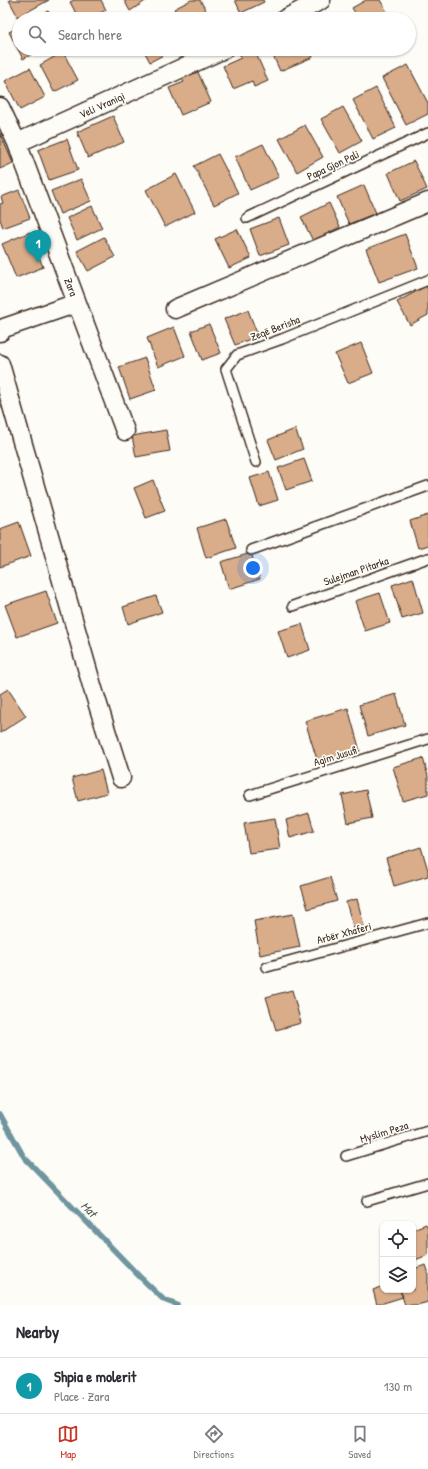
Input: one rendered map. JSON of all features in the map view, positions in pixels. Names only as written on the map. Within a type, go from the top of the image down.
[{"type":"street","points":[[298,12],[321,0]]},
{"type":"street","name":"Veli Vraniqi","points":[[17,143],[209,56]]},
{"type":"street","points":[[0,107],[17,143]]},
{"type":"street","name":"Zara","points":[[17,143],[125,430]]},
{"type":"street","points":[[175,309],[428,202]]},
{"type":"street","points":[[0,332],[4,328],[77,303]]},
{"type":"street","points":[[0,364],[93,689],[121,778]]},
{"type":"lane","name":"Papa Gjon Pali","points":[[247,218],[428,133]]},
{"type":"lane","name":"Zeqë Berisha","points":[[256,462],[226,369],[237,355],[282,339],[428,280]]},
{"type":"lane","points":[[251,550],[428,486]]},
{"type":"lane","name":"Sulejman Pitarka","points":[[293,606],[428,558]]},
{"type":"lane","name":"Agim Jusufi","points":[[250,795],[428,739]]},
{"type":"lane","name":"Arbër Xhaferi","points":[[267,967],[428,923]]},
{"type":"lane","name":"Myslim Peza","points":[[346,1156],[428,1131]]},
{"type":"lane","points":[[367,1201],[428,1183]]},
{"type":"building","points":[[9,0],[49,0],[27,12],[15,12]]},
{"type":"building","points":[[74,0],[101,0],[106,10],[102,12],[75,12],[70,2]]},
{"type":"building","points":[[124,0],[147,0],[130,11]]},
{"type":"building","points":[[191,0],[200,0],[207,12],[176,12],[174,9]]},
{"type":"building","points":[[235,0],[263,0],[264,2],[243,12],[241,12]]},
{"type":"building","points":[[366,0],[380,0],[387,12],[355,12],[352,8]]},
{"type":"building","points":[[12,30],[12,38],[9,32]]},
{"type":"building","points":[[21,56],[29,56],[23,59]]},
{"type":"building","points":[[56,56],[65,56],[78,80],[54,92],[40,65]]},
{"type":"building","points":[[147,56],[162,56],[150,62]]},
{"type":"building","points":[[240,56],[257,56],[268,81],[254,87],[252,81],[233,89],[223,66],[241,58]]},
{"type":"building","points":[[273,56],[313,56],[313,57],[280,71]]},
{"type":"building","points":[[408,65],[428,103],[428,114],[406,125],[382,78]]},
{"type":"building","points":[[30,68],[45,97],[20,110],[5,81]]},
{"type":"building","points":[[197,70],[211,102],[181,115],[169,88],[184,82],[181,77]]},
{"type":"building","points":[[376,88],[396,128],[373,139],[353,100]]},
{"type":"building","points":[[343,107],[362,141],[340,153],[321,119]]},
{"type":"building","points":[[113,116],[124,142],[88,158],[77,132]]},
{"type":"building","points":[[305,125],[323,157],[297,172],[279,139]]},
{"type":"building","points":[[0,133],[13,163],[0,169]]},
{"type":"building","points":[[67,139],[78,170],[49,180],[38,150]]},
{"type":"building","points":[[263,144],[279,177],[250,190],[235,157]]},
{"type":"building","points":[[218,154],[238,193],[214,205],[194,166]]},
{"type":"building","points":[[414,161],[427,189],[400,201],[388,173]]},
{"type":"building","points":[[176,174],[195,212],[165,227],[146,190]]},
{"type":"building","points":[[81,179],[91,201],[60,214],[51,191]]},
{"type":"building","points":[[364,185],[376,213],[349,224],[337,197]]},
{"type":"building","points":[[19,190],[30,218],[3,228],[0,219],[0,204],[3,203],[1,197]]},
{"type":"building","points":[[329,203],[340,227],[313,241],[301,217]]},
{"type":"building","points":[[92,206],[102,228],[77,240],[67,218]]},
{"type":"building","points":[[279,218],[289,245],[260,256],[250,229]]},
{"type":"building","points":[[237,229],[251,258],[229,268],[215,239]]},
{"type":"building","points":[[30,232],[35,245],[41,242],[45,251],[38,254],[43,267],[16,278],[2,244]]},
{"type":"building","points":[[405,234],[418,268],[379,282],[366,249]]},
{"type":"building","points":[[104,237],[115,257],[88,271],[77,251]]},
{"type":"building","points":[[426,286],[428,290],[428,315],[410,325],[397,302]]},
{"type":"building","points":[[248,310],[258,336],[235,345],[224,319]]},
{"type":"building","points":[[209,324],[221,353],[202,360],[191,331]]},
{"type":"building","points":[[174,327],[185,356],[158,367],[147,338]]},
{"type":"building","points":[[361,343],[373,373],[348,383],[335,354]]},
{"type":"building","points":[[145,358],[156,390],[130,399],[119,367]]},
{"type":"building","points":[[295,429],[303,449],[276,460],[268,440]]},
{"type":"building","points":[[166,430],[170,451],[136,457],[132,436]]},
{"type":"building","points":[[304,459],[312,481],[286,490],[278,468]]},
{"type":"building","points":[[269,472],[278,500],[259,506],[250,478]]},
{"type":"building","points":[[153,480],[165,511],[146,518],[134,488]]},
{"type":"building","points":[[428,515],[428,545],[418,548],[410,521]]},
{"type":"building","points":[[226,519],[236,548],[206,558],[197,528]]},
{"type":"building","points":[[19,522],[31,556],[0,567],[0,529]]},
{"type":"building","points":[[251,553],[260,579],[229,589],[221,562]]},
{"type":"building","points":[[413,578],[423,613],[402,619],[392,585]]},
{"type":"building","points":[[46,591],[57,623],[17,637],[5,605]]},
{"type":"building","points":[[380,593],[390,623],[365,631],[355,601]]},
{"type":"building","points":[[156,596],[162,612],[128,624],[123,607]]},
{"type":"building","points":[[302,624],[310,650],[287,658],[278,631]]},
{"type":"building","points":[[8,689],[26,716],[0,733],[0,694]]},
{"type":"building","points":[[396,694],[405,725],[368,736],[359,705]]},
{"type":"building","points":[[348,708],[360,751],[318,763],[305,721]]},
{"type":"building","points":[[423,758],[428,776],[428,794],[403,801],[393,767]]},
{"type":"building","points":[[101,770],[107,793],[78,801],[72,778]]},
{"type":"building","points":[[366,790],[372,818],[348,823],[342,795]]},
{"type":"building","points":[[309,813],[314,831],[290,838],[286,820]]},
{"type":"building","points":[[275,818],[280,849],[249,853],[244,823]]},
{"type":"building","points":[[421,847],[428,870],[428,876],[394,886],[386,858]]},
{"type":"building","points":[[330,877],[337,901],[308,909],[301,886]]},
{"type":"building","points":[[357,899],[365,930],[355,933],[346,902]]},
{"type":"building","points":[[293,914],[300,947],[260,955],[254,921]]},
{"type":"building","points":[[292,990],[301,1023],[276,1030],[266,997]]},
{"type":"building","points":[[426,1224],[428,1228],[428,1255],[416,1260],[416,1257],[416,1228]]},
{"type":"building","points":[[426,1265],[428,1271],[428,1302],[417,1305],[405,1305],[401,1293],[416,1293],[416,1268]]},
{"type":"building","points":[[380,1287],[380,1293],[401,1293],[403,1297],[377,1305],[373,1290]]},
{"type":"waterway","name":"Mat","points":[[0,1114],[24,1157],[139,1276],[164,1300],[177,1305]]},
{"type":"place","name":"Shpia e molerit","points":[[38,263]]}]
